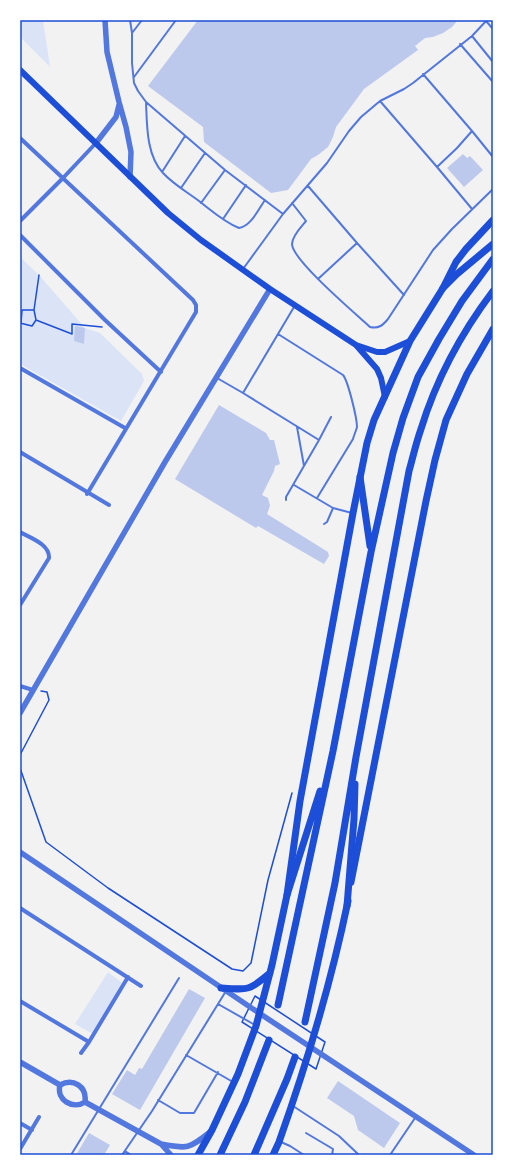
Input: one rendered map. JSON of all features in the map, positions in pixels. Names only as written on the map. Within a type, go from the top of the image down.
[{"type":"main road","points":[[20,70],[168,213],[182,225],[294,306],[356,345],[377,352],[385,352],[410,341]]},
{"type":"main road","points":[[198,1155],[212,1130],[234,1082],[255,1028],[270,973],[286,895],[300,801],[353,513],[367,443],[374,420],[410,341],[443,288],[456,262],[466,248],[493,220]]},
{"type":"main road","points":[[443,288],[457,274],[493,244]]},
{"type":"main road","points":[[278,1005],[333,751],[371,552],[393,453],[403,418],[418,377],[439,339],[462,301],[493,259]]},
{"type":"main road","points":[[304,1022],[335,883],[356,757],[409,471],[421,429],[435,390],[454,351],[493,291]]},
{"type":"main road","points":[[273,1155],[292,1105],[315,1035],[340,939],[435,460],[446,420],[467,374],[493,329]]},
{"type":"main road","points":[[356,345],[377,369],[381,378],[385,396]]},
{"type":"main road","points":[[360,477],[371,552]]},
{"type":"main road","points":[[286,895],[333,751]]},
{"type":"main road","points":[[346,906],[354,819],[356,757]]},
{"type":"main road","points":[[224,989],[245,989],[256,985],[270,973]]},
{"type":"main road","points":[[220,1155],[245,1102],[268,1040]]},
{"type":"main road","points":[[254,1155],[295,1057]]},
{"type":"street","points":[[105,20],[107,52],[131,152],[130,177]]},
{"type":"street","points":[[20,221],[96,142],[116,117],[119,102]]},
{"type":"street","points":[[20,138],[195,303],[197,308],[161,372],[125,428],[87,494]]},
{"type":"street","points":[[20,235],[114,329],[161,372]]},
{"type":"street","points":[[20,713],[165,462],[270,289]]},
{"type":"street","points":[[20,368],[125,428]]},
{"type":"street","points":[[20,452],[87,494],[108,505]]},
{"type":"street","points":[[20,532],[45,546],[49,554],[49,558],[20,605]]},
{"type":"street","points":[[20,686],[33,690]]},
{"type":"street","points":[[20,852],[259,1013],[474,1155]]},
{"type":"street","points":[[20,908],[141,986]]},
{"type":"street","points":[[81,1053],[128,977]]},
{"type":"street","points":[[20,1001],[89,1042]]},
{"type":"street","points":[[20,1062],[60,1085]]},
{"type":"street","points":[[60,1085],[72,1082],[80,1086],[85,1093],[85,1102]]},
{"type":"street","points":[[60,1085],[60,1095],[67,1102],[76,1105],[85,1102],[161,1144],[181,1148],[189,1146],[212,1130]]},
{"type":"street","points":[[20,1149],[39,1117]]},
{"type":"street","points":[[20,1123],[32,1130]]},
{"type":"street","points":[[161,1144],[171,1155]]},
{"type":"lane","points":[[130,20],[134,78],[138,91],[146,102],[225,170],[283,214]]},
{"type":"lane","points":[[132,33],[142,20]]},
{"type":"lane","points":[[134,78],[176,20]]},
{"type":"lane","points":[[243,269],[283,214],[327,163],[348,131],[361,117],[380,101],[404,89],[472,36],[486,20],[493,29]]},
{"type":"lane","points":[[472,36],[493,62]]},
{"type":"lane","points":[[460,44],[493,82]]},
{"type":"lane","points":[[423,74],[493,157]]},
{"type":"lane","points":[[380,101],[472,209]]},
{"type":"lane","points":[[146,102],[152,152],[162,172],[181,188],[223,220],[239,228],[249,223],[265,200]]},
{"type":"lane","points":[[437,167],[472,131]]},
{"type":"lane","points":[[162,172],[185,136]]},
{"type":"lane","points":[[181,188],[205,153]]},
{"type":"lane","points":[[202,203],[225,170]]},
{"type":"lane","points":[[223,220],[246,185]]},
{"type":"lane","points":[[308,186],[404,295]]},
{"type":"lane","points":[[292,203],[306,221],[293,238],[292,250],[318,279],[374,328],[383,325],[434,250],[452,229],[493,189]]},
{"type":"lane","points":[[318,279],[358,243]]},
{"type":"lane","points":[[244,394],[294,306]]},
{"type":"lane","points":[[278,334],[343,375],[346,379],[357,425],[352,439],[317,498]]},
{"type":"lane","points":[[216,378],[319,440]]},
{"type":"lane","points":[[286,500],[286,497],[331,417]]},
{"type":"lane","points":[[296,427],[304,467]]},
{"type":"lane","points":[[294,485],[333,508],[353,513]]},
{"type":"lane","points":[[324,524],[327,522],[333,508]]},
{"type":"lane","points":[[71,1155],[179,978]]},
{"type":"lane","points":[[122,1155],[139,1132],[218,1004],[224,989]]},
{"type":"lane","points":[[218,1004],[255,1028]]},
{"type":"lane","points":[[186,1055],[234,1082]]},
{"type":"lane","points":[[158,1100],[180,1113],[194,1113],[218,1072]]},
{"type":"lane","points":[[292,1105],[339,1136],[355,1154],[359,1155]]},
{"type":"lane","points":[[390,1155],[416,1116]]},
{"type":"lane","points":[[306,1132],[333,1148],[332,1155]]},
{"type":"lane","points":[[279,1142],[290,1146],[304,1155]]},
{"type":"lane","points":[[125,1151],[131,1155]]},
{"type":"path","points":[[34,310],[22,310],[21,323],[32,326],[36,320],[34,310],[39,275]]},
{"type":"path","points":[[36,320],[72,334],[72,324],[114,329]]},
{"type":"path","points":[[20,755],[49,700],[47,692],[33,690]]},
{"type":"path","points":[[20,768],[46,842],[108,888],[225,965],[232,969],[243,971],[251,963],[266,888],[293,792]]},
{"type":"path","points":[[255,996],[325,1042]]},
{"type":"path","points":[[242,1022],[255,1028],[316,1070]]},
{"type":"shaded area","points":[[20,20],[43,20],[50,67],[20,37]]},
{"type":"shaded area","points":[[20,257],[39,275],[85,328],[100,333],[142,374],[144,381],[121,421],[20,364]]},
{"type":"shaded area","points":[[108,972],[122,983],[93,1034],[75,1024]]},
{"type":"building","points":[[198,20],[458,20],[452,27],[443,33],[425,38],[415,46],[418,50],[364,89],[336,127],[328,147],[311,159],[288,190],[271,193],[204,142],[203,127],[148,86]]},
{"type":"building","points":[[463,154],[467,158],[470,156],[483,170],[464,187],[447,168]]},
{"type":"building","points":[[75,326],[85,328],[84,344],[74,341]]},
{"type":"building","points":[[219,405],[266,433],[270,440],[274,440],[280,464],[275,466],[262,495],[268,498],[270,506],[267,514],[328,552],[329,556],[324,564],[258,526],[256,528],[175,479]]},
{"type":"building","points":[[189,989],[205,998],[140,1110],[112,1094],[127,1070],[135,1075],[139,1068],[142,1069]]},
{"type":"building","points":[[338,1081],[400,1123],[384,1148],[358,1130],[354,1116],[327,1098]]},
{"type":"building","points":[[89,1133],[110,1145],[104,1155],[76,1155]]}]
